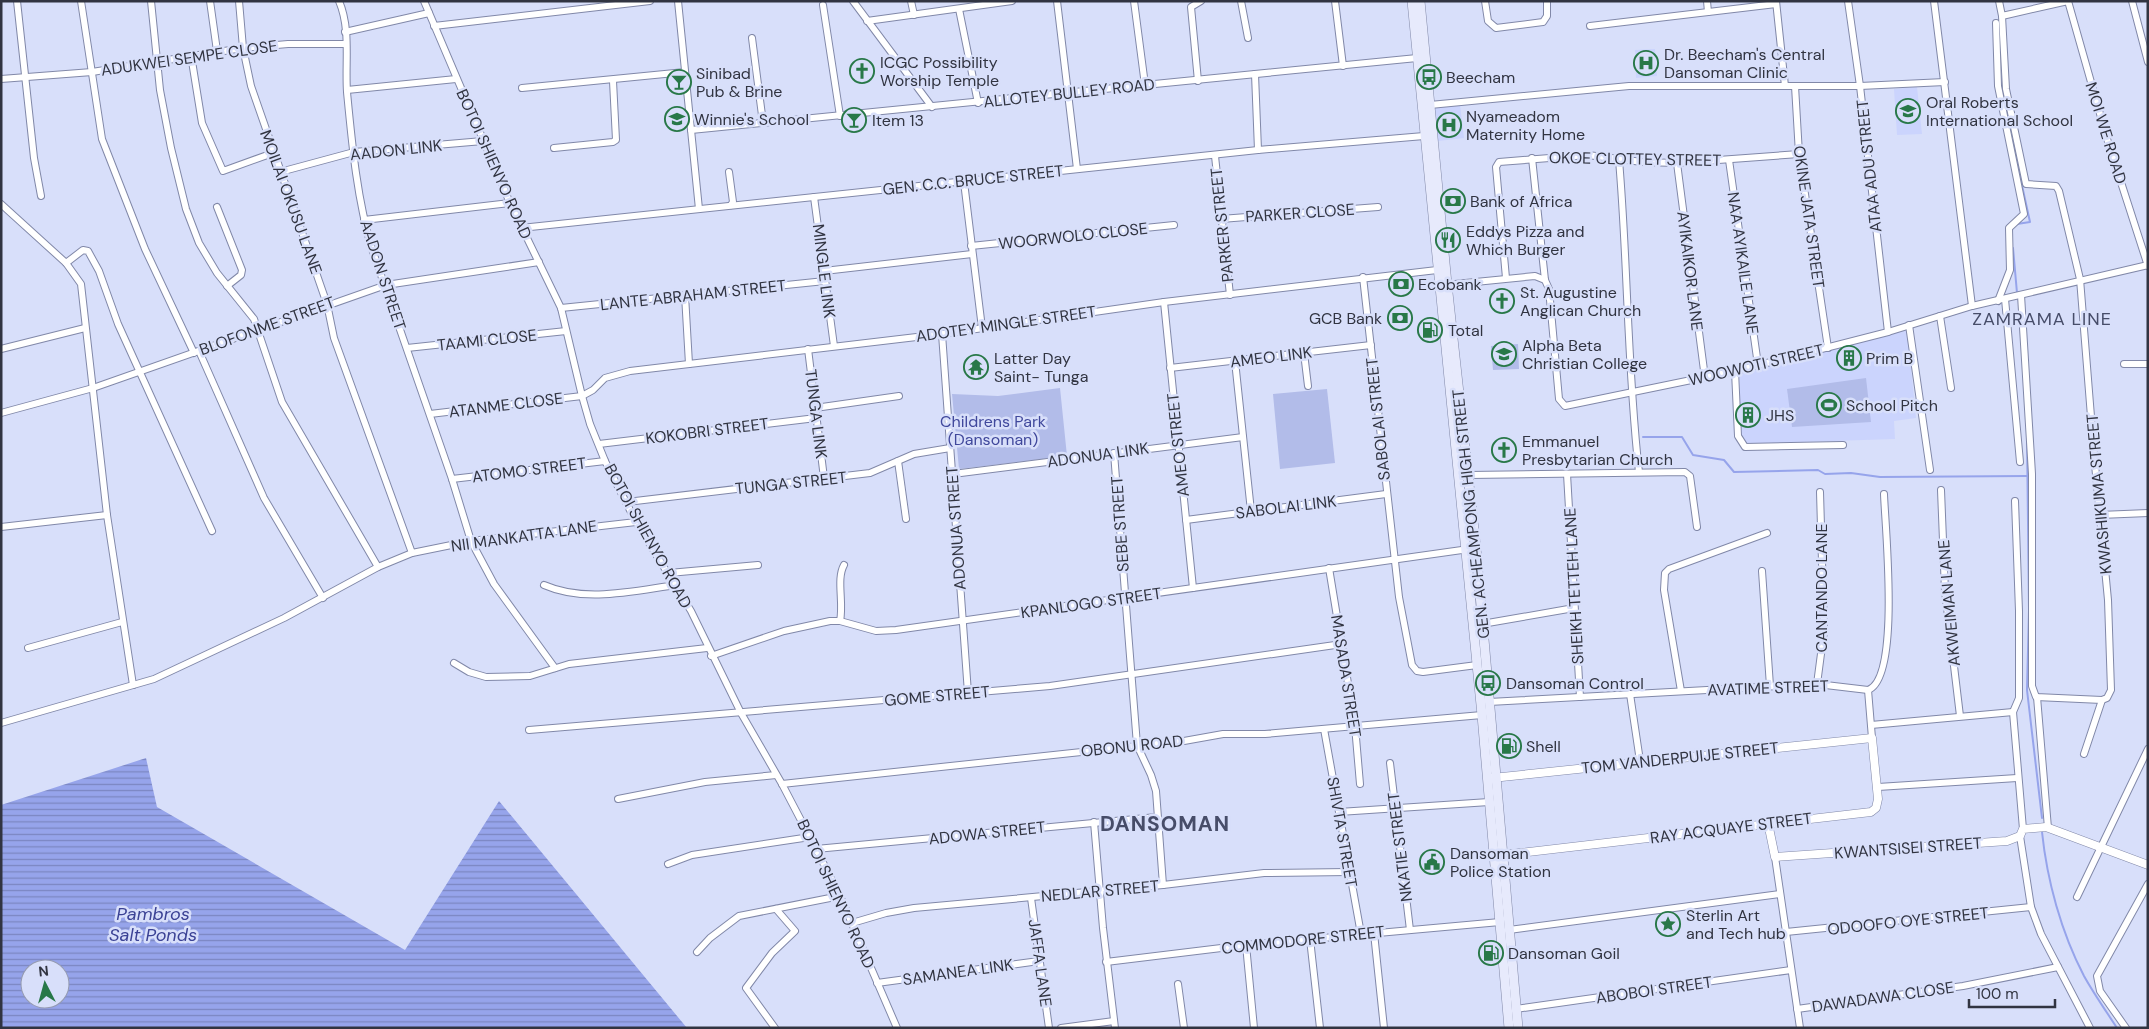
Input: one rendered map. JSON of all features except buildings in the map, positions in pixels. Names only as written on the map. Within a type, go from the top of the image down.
[{"type":"main road","name":"GEN. ACHEAMPONG HIGH STREET","points":[[1412,1],[1437,270],[1442,285],[1476,548],[1489,702],[1492,778],[1489,802],[1509,1028]]},
{"type":"main road","name":"GEN. ACHEAMPONG HIGH STREET","points":[[1420,1],[1430,105],[1442,285],[1477,665],[1482,716],[1502,855],[1518,1028]]},
{"type":"street","points":[[17,1],[34,158],[41,196]]},
{"type":"street","points":[[82,1],[102,139],[145,249],[197,352],[264,498],[323,598]]},
{"type":"street","points":[[151,1],[160,90],[171,148],[186,209],[199,243],[227,286],[247,308],[258,329],[282,402],[378,567]]},
{"type":"street","points":[[210,1],[217,51]]},
{"type":"street","name":"MOILAI OKUSU LANE","points":[[239,1],[243,48],[250,86],[327,304],[334,338],[368,429],[408,549],[412,553]]},
{"type":"street","name":"AADON STREET","points":[[339,1],[345,19],[347,90],[364,220],[452,478],[471,540],[498,591],[555,668]]},
{"type":"street","name":"BOTOI SHIENYO ROAD","points":[[424,1],[510,203],[561,308],[582,396],[598,444],[636,522],[676,585],[741,713],[810,837],[840,896],[897,1028]]},
{"type":"street","points":[[434,26],[604,4],[650,1]]},
{"type":"street","points":[[678,1],[699,209]]},
{"type":"street","points":[[853,1],[932,107]]},
{"type":"street","points":[[911,1],[914,15]]},
{"type":"street","points":[[867,21],[1012,1]]},
{"type":"street","points":[[1057,1],[1077,169]]},
{"type":"street","points":[[1134,1],[1145,85]]},
{"type":"street","points":[[1198,81],[1191,7],[1201,1]]},
{"type":"street","points":[[1241,1],[1248,38]]},
{"type":"street","points":[[1335,1],[1343,66]]},
{"type":"street","points":[[1485,1],[1488,21],[1496,28],[1543,22],[1547,16],[1547,1]]},
{"type":"street","points":[[1707,1],[1708,12]]},
{"type":"street","name":"ATAA ADU STREET","points":[[1848,1],[1860,86],[1888,332]]},
{"type":"street","points":[[1934,1],[1972,306]]},
{"type":"street","points":[[1999,1],[2002,14],[2068,1]]},
{"type":"street","name":"MOI WE ROAD","points":[[2068,1],[2108,142],[2148,265]]},
{"type":"street","points":[[2132,1],[2148,62]]},
{"type":"street","points":[[1590,26],[1776,3],[1785,86]]},
{"type":"street","points":[[823,5],[840,116]]},
{"type":"street","points":[[959,9],[978,103]]},
{"type":"street","points":[[345,32],[429,13]]},
{"type":"street","name":"KWASHIKUMA STREET","points":[[2002,14],[2006,89],[2026,184],[2056,186],[2059,191],[2080,279],[2108,600],[2111,690],[2107,698],[2100,700],[2084,754]]},
{"type":"street","points":[[1996,23],[1998,86],[2024,214],[2008,228],[2010,270],[2005,299],[2020,462]]},
{"type":"street","points":[[752,38],[763,123]]},
{"type":"street","name":"ADUKWEI SEMPE CLOSE","points":[[1,79],[92,72],[157,60],[243,48],[288,44],[346,44]]},
{"type":"street","points":[[191,55],[202,123],[223,171],[273,153]]},
{"type":"street","name":"ALLOTEY BULLEY ROAD","points":[[691,130],[1417,58]]},
{"type":"street","points":[[522,88],[613,81],[685,72]]},
{"type":"street","points":[[1255,74],[1258,150]]},
{"type":"street","points":[[347,90],[456,79]]},
{"type":"street","points":[[554,148],[613,142],[616,140],[613,81]]},
{"type":"street","points":[[1430,105],[1629,86],[1860,86],[1945,82]]},
{"type":"street","name":"OKINE JATA STREET","points":[[1795,86],[1799,154],[1828,348]]},
{"type":"street","name":"GEN. C.C. BRUCE STREET","points":[[522,228],[1258,150],[1424,136]]},
{"type":"street","name":"AADON LINK","points":[[280,172],[354,152],[483,141]]},
{"type":"street","name":"OKOE CLOTTEY STREET","points":[[1506,278],[1496,164],[1532,158],[1588,155],[1619,160],[1677,163],[1799,154]]},
{"type":"street","name":"PARKER STREET","points":[[1215,156],[1230,295]]},
{"type":"street","points":[[1442,285],[1535,276],[1545,280],[1532,158]]},
{"type":"street","points":[[1619,160],[1624,222],[1630,393],[1638,472]]},
{"type":"street","name":"NAA AYIKAILE LANE","points":[[1729,160],[1758,365]]},
{"type":"street","name":"AYIKAIKOR LANE","points":[[1677,163],[1705,378]]},
{"type":"street","points":[[729,172],[733,202],[731,206]]},
{"type":"street","points":[[964,182],[982,328]]},
{"type":"street","name":"MINGLE LINK","points":[[814,197],[834,346]]},
{"type":"street","points":[[364,220],[510,203]]},
{"type":"street","points":[[1,204],[66,263],[80,284],[122,622],[133,685]]},
{"type":"street","points":[[217,207],[242,270],[241,275],[227,286]]},
{"type":"street","name":"PARKER CLOSE","points":[[1221,219],[1378,207]]},
{"type":"street","name":"WOORWOLO CLOSE","points":[[824,271],[972,250],[1174,225]]},
{"type":"street","points":[[66,263],[83,250],[88,251],[139,372],[212,531]]},
{"type":"street","name":"BLOFONME STREET","points":[[1,413],[93,388],[327,304],[386,285],[539,262]]},
{"type":"street","name":"WOOWOTI STREET","points":[[1545,280],[1549,289],[1559,399],[1565,406],[1735,371],[1888,332],[1972,306],[2020,296],[2080,279],[2148,265]]},
{"type":"street","name":"ADOTEY MINGLE STREET","points":[[582,396],[593,390],[605,378],[614,375],[808,349],[942,334],[1164,302],[1363,277],[1437,270]]},
{"type":"street","name":"SABOLAI STREET","points":[[1363,277],[1394,560],[1399,597],[1414,668],[1423,672],[1477,665]]},
{"type":"street","name":"LANTE ABRAHAM STREET","points":[[561,308],[825,281]]},
{"type":"street","points":[[685,296],[689,364]]},
{"type":"street","points":[[2020,296],[2032,474],[2032,686],[2034,695],[2037,697],[2047,827],[2148,865]]},
{"type":"street","name":"AMEO STREET","points":[[1164,302],[1192,588]]},
{"type":"street","points":[[1940,316],[1952,388]]},
{"type":"street","points":[[1909,325],[1930,470]]},
{"type":"street","points":[[1,350],[85,328]]},
{"type":"street","name":"TAAMI CLOSE","points":[[407,348],[566,331]]},
{"type":"street","name":"ADONUA STREET","points":[[942,334],[968,693]]},
{"type":"street","name":"AMEO LINK","points":[[1170,368],[1371,345]]},
{"type":"street","name":"TUNGA LINK","points":[[808,349],[824,478]]},
{"type":"street","points":[[1304,353],[1308,386]]},
{"type":"street","points":[[1235,362],[1251,512]]},
{"type":"street","points":[[2124,364],[2148,364]]},
{"type":"street","points":[[1735,371],[1738,436],[1746,447],[1843,445]]},
{"type":"street","name":"ATANME CLOSE","points":[[430,414],[582,396]]},
{"type":"street","points":[[815,408],[899,396]]},
{"type":"street","name":"KOKOBRI STREET","points":[[598,444],[816,418]]},
{"type":"street","name":"ADONUA LINK","points":[[953,474],[1243,437]]},
{"type":"street","name":"TUNGA STREET","points":[[627,502],[874,472],[919,452],[950,448]]},
{"type":"street","name":"SEBE STREET","points":[[1114,453],[1137,744],[1156,791],[1163,885]]},
{"type":"street","name":"ATOMO STREET","points":[[452,478],[606,461]]},
{"type":"street","points":[[898,461],[906,519]]},
{"type":"street","points":[[1468,475],[1688,473],[1697,528]]},
{"type":"street","name":"SHEIKH TETTEH LANE","points":[[1567,474],[1580,697]]},
{"type":"street","name":"AKWEIMAN LANE","points":[[1941,490],[1945,591],[1960,716]]},
{"type":"street","name":"CANTANDO LANE","points":[[1817,684],[1824,631],[1820,492]]},
{"type":"street","name":"SABOLAI LINK","points":[[1186,520],[1386,494]]},
{"type":"street","points":[[1884,494],[1888,631],[1882,674],[1876,686],[1868,690],[1871,726],[2013,712]]},
{"type":"street","points":[[2015,501],[2019,611],[2019,698],[2013,712],[2017,778],[2031,907],[2058,967],[2090,1028]]},
{"type":"street","points":[[2100,515],[2148,513]]},
{"type":"street","points":[[1,528],[108,515]]},
{"type":"street","name":"NII MANKATTA LANE","points":[[1,723],[154,678],[284,618],[378,567],[412,553],[471,540],[636,522]]},
{"type":"street","points":[[1681,691],[1664,590],[1665,573],[1669,569],[1767,533]]},
{"type":"street","name":"KPANLOGO STREET","points":[[711,656],[806,625],[840,621],[876,631],[963,622],[1476,548]]},
{"type":"street","points":[[669,573],[758,565]]},
{"type":"street","points":[[840,621],[843,604],[840,574],[844,565]]},
{"type":"street","name":"MASADA STREET","points":[[1329,568],[1355,726],[1360,784]]},
{"type":"street","points":[[1762,571],[1770,686]]},
{"type":"street","points":[[544,585],[560,592],[574,594],[613,593],[676,585]]},
{"type":"street","points":[[1482,624],[1574,608]]},
{"type":"street","points":[[28,648],[122,622]]},
{"type":"street","name":"GOME STREET","points":[[529,730],[1050,686],[1131,676],[1342,644]]},
{"type":"street","points":[[454,663],[469,672],[486,677],[530,676],[569,664],[707,648]]},
{"type":"street","name":"AVATIME STREET","points":[[1489,702],[1817,684],[1868,690]]},
{"type":"street","points":[[1630,694],[1640,761]]},
{"type":"street","points":[[2037,697],[2054,696],[2100,700]]},
{"type":"street","name":"OBONU ROAD","points":[[782,784],[1137,744],[1184,741],[1222,734],[1265,734],[1482,716]]},
{"type":"street","name":"RAY ACQUAYE STREET","points":[[1502,855],[1870,812],[1878,805],[1878,786],[1871,726]]},
{"type":"street","name":"SHIVTA STREET","points":[[1324,729],[1361,934]]},
{"type":"street","name":"TOM VANDERPUIJE STREET","points":[[1492,778],[1872,738]]},
{"type":"street","points":[[2076,897],[2099,846],[2148,749]]},
{"type":"street","name":"NKATIE STREET","points":[[1390,763],[1410,930]]},
{"type":"street","points":[[618,799],[705,782],[776,775]]},
{"type":"street","points":[[1878,786],[2017,778]]},
{"type":"street","points":[[1339,812],[1489,802]]},
{"type":"street","name":"ADOWA STREET","points":[[816,849],[1157,817]]},
{"type":"street","points":[[1061,1028],[1114,1024],[1106,962],[1094,822]]},
{"type":"street","points":[[1768,823],[1775,857],[1800,1028]]},
{"type":"street","name":"KWANTSISEI STREET","points":[[1775,857],[1998,842],[2007,841],[2022,832],[2035,828],[2047,827]]},
{"type":"street","points":[[668,864],[692,855],[810,837]]},
{"type":"street","name":"NEDLAR STREET","points":[[852,923],[886,913],[914,908],[1163,885],[1264,873],[1349,872]]},
{"type":"street","points":[[2126,1028],[2100,991],[2097,976],[2148,884]]},
{"type":"street","points":[[1509,930],[1780,894]]},
{"type":"street","points":[[696,952],[710,938],[739,916],[840,896]]},
{"type":"street","name":"JAFFA LANE","points":[[1030,898],[1049,1028]]},
{"type":"street","name":"ODOOFO OYE STREET","points":[[1786,932],[2031,907]]},
{"type":"street","points":[[775,1028],[746,988],[772,954],[795,931],[776,909]]},
{"type":"street","name":"COMMODORE STREET","points":[[1106,962],[1246,945],[1500,922]]},
{"type":"street","points":[[1374,933],[1384,1028]]},
{"type":"street","points":[[1310,939],[1320,1028]]},
{"type":"street","points":[[1246,945],[1254,1028]]},
{"type":"street","name":"SAMANEA LINK","points":[[877,982],[1039,961]]},
{"type":"street","name":"DAWADAWA CLOSE","points":[[1797,1009],[1963,986],[2058,967]]},
{"type":"street","name":"ABOBOI STREET","points":[[1516,1009],[1791,970]]},
{"type":"street","points":[[1178,984],[1184,1028]]},
{"type":"shaded area","name":"Dr. Beecham's Central Dansoman Clinic","points":[[1655,49],[1657,76],[1636,78],[1635,50]]},
{"type":"shaded area","name":"Oral Roberts International School","points":[[1917,87],[1922,134],[1897,135],[1894,89]]},
{"type":"shaded area","name":"Nyameadom Maternity Home","points":[[1460,105],[1464,138],[1438,141],[1434,108]]},
{"type":"shaded area","points":[[1907,327],[1916,418],[1894,421],[1895,439],[1743,444],[1741,437],[1739,374]]},
{"type":"green space","points":[[1518,344],[1519,369],[1493,370],[1491,346]]},
{"type":"green space","name":"School Pitch","points":[[1866,378],[1871,422],[1792,427],[1787,389]]},
{"type":"green space","name":"Childrens Park (Dansoman)","points":[[1060,388],[1067,456],[959,469],[952,394],[998,396]]},
{"type":"green space","points":[[1327,389],[1335,463],[1280,469],[1273,394]]},
{"type":"water","name":"Pambros Salt Ponds","points":[[146,758],[157,807],[405,950],[499,801],[687,1028],[1,1028],[1,805]]},
{"type":"waterway","points":[[2012,140],[2030,222],[2017,224]]},
{"type":"waterway","points":[[2013,248],[2017,293]]},
{"type":"waterway","points":[[2027,435],[2029,610],[2027,690],[2042,818]]},
{"type":"waterway","points":[[1643,437],[1682,437],[1693,455],[1724,460],[1734,472],[1818,470],[1825,474],[1851,473],[1880,477],[2027,476]]},
{"type":"waterway","points":[[2042,832],[2051,887],[2068,942],[2084,976],[2117,1028]]},
{"type":"place","name":"Dr. Beecham's Central Dansoman Clinic","points":[[1646,63]]},
{"type":"place","name":"ICGC Possibility Worship Temple","points":[[862,71]]},
{"type":"place","name":"Beecham","points":[[1429,77]]},
{"type":"place","name":"Sinibad Pub & Brine","points":[[679,82]]},
{"type":"place","name":"Oral Roberts International School","points":[[1908,111]]},
{"type":"place","name":"Winnie's School","points":[[677,119]]},
{"type":"place","name":"Item 13","points":[[854,120]]},
{"type":"place","name":"Nyameadom Maternity Home","points":[[1449,125]]},
{"type":"place","name":"Bank of Africa","points":[[1453,201]]},
{"type":"place","name":"Eddys Pizza and Which Burger","points":[[1448,240]]},
{"type":"place","name":"Ecobank","points":[[1401,284]]},
{"type":"place","name":"St. Augustine Anglican Church","points":[[1502,301]]},
{"type":"place","name":"GCB Bank","points":[[1400,318]]},
{"type":"place","name":"Total","points":[[1430,330]]},
{"type":"place","name":"Alpha Beta Christian College","points":[[1504,354]]},
{"type":"place","name":"Prim B","points":[[1849,358]]},
{"type":"place","name":"Latter Day Saint- Tunga","points":[[976,367]]},
{"type":"place","name":"School Pitch","points":[[1829,405]]},
{"type":"place","name":"JHS","points":[[1748,415]]},
{"type":"place","name":"Emmanuel Presbytarian Church","points":[[1504,450]]},
{"type":"place","name":"Dansoman Control","points":[[1488,683]]},
{"type":"place","name":"Shell","points":[[1509,746]]},
{"type":"place","name":"Dansoman Police Station","points":[[1432,862]]},
{"type":"place","name":"Sterlin Art and Tech hub","points":[[1668,924]]},
{"type":"place","name":"Dansoman Goil","points":[[1491,953]]},
{"type":"district","name":"ZAMRAMA LINE","points":[[2042,319]]},
{"type":"district","name":"DANSOMAN","points":[[1165,824]]}]
